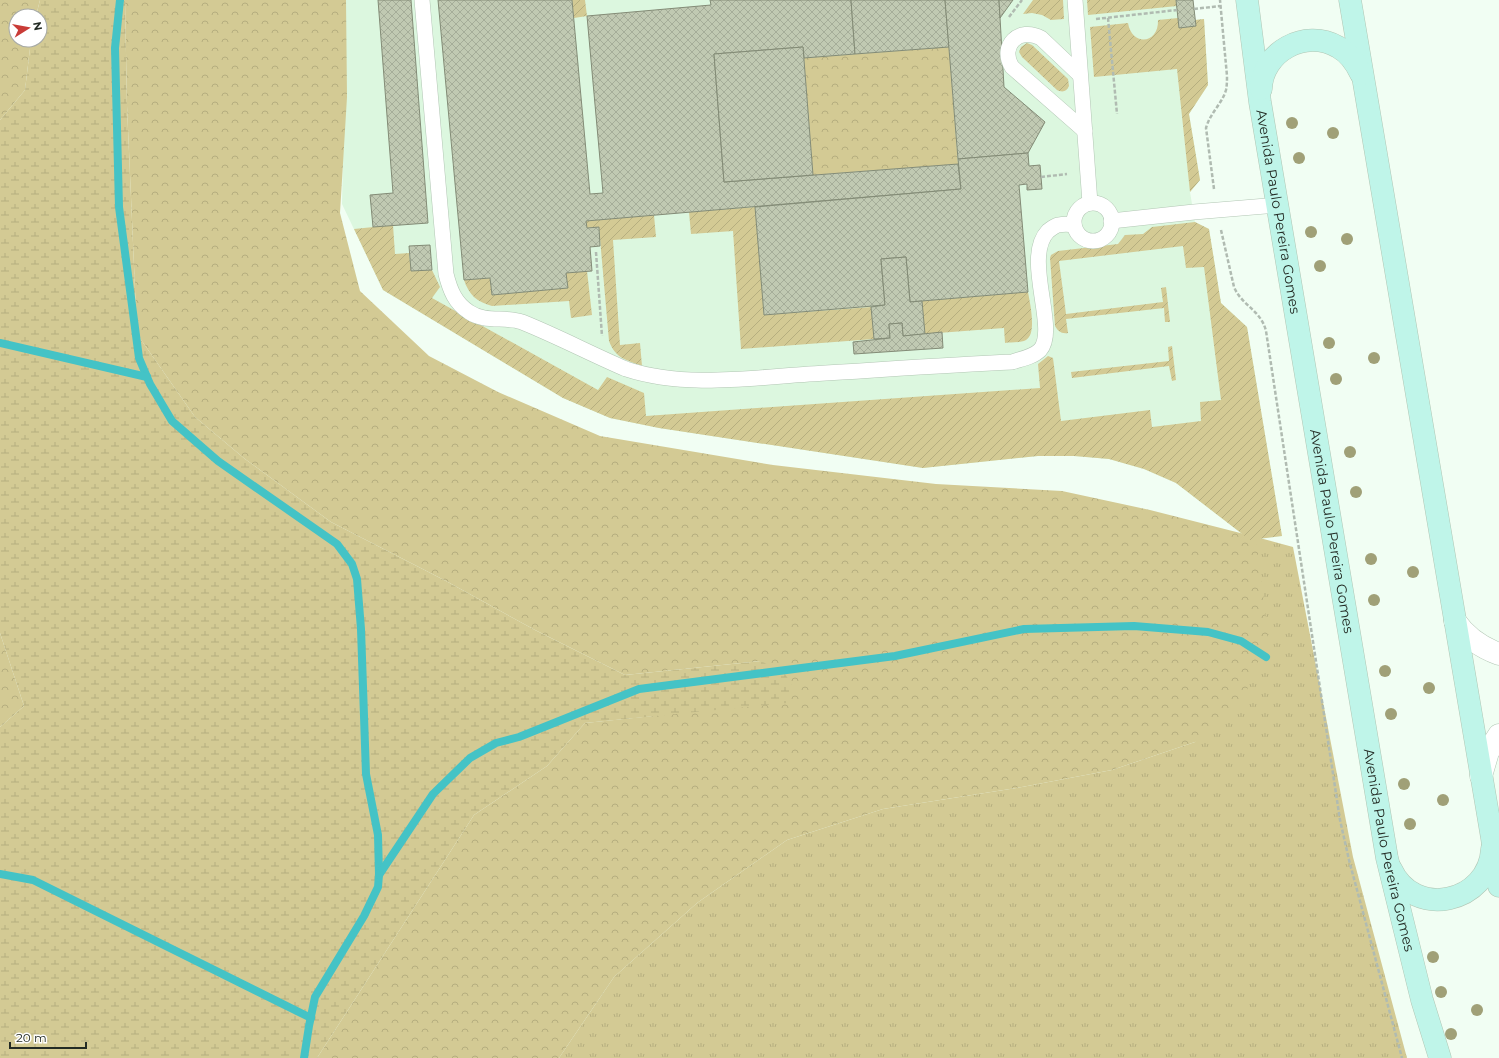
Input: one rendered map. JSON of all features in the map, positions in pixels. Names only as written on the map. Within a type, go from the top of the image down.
[{"type":"main road","name":"Avenida Paulo Pereira Gomes","points":[[1247,0],[1260,102],[1387,858],[1420,993],[1440,1058]]},
{"type":"main road","points":[[1350,0],[1456,621],[1499,886]]},
{"type":"main road","points":[[1260,102],[1261,85],[1269,64],[1277,54],[1292,44],[1301,42],[1319,41],[1336,46],[1343,50],[1356,63],[1364,79]]},
{"type":"main road","points":[[1387,858],[1398,879],[1403,885],[1417,895],[1433,900],[1450,899],[1465,893],[1478,882],[1488,869],[1492,838]]},
{"type":"street","points":[[1456,621],[1461,629],[1472,640],[1499,654]]},
{"type":"street","points":[[1482,776],[1488,752],[1499,735]]},
{"type":"lane","points":[[422,0],[446,274],[450,290],[458,303],[470,313],[484,319],[520,322],[626,369],[649,376],[667,378],[730,379],[1020,360],[1040,350],[1046,337],[1039,263],[1040,244],[1046,234],[1054,226],[1063,224],[1074,225]]},
{"type":"lane","points":[[1075,0],[1090,203]]},
{"type":"lane","points":[[1080,75],[1041,38],[1035,35],[1029,34],[1016,38],[1011,42],[1008,48],[1009,62],[1012,67],[1085,131]]},
{"type":"lane","points":[[1090,203],[1101,205],[1106,209],[1110,213],[1111,221],[1111,225],[1106,235],[1095,240],[1084,239],[1076,230],[1074,225],[1074,218],[1079,208],[1090,203]]},
{"type":"lane","points":[[1111,221],[1278,205]]},
{"type":"path","points":[[1220,0],[1227,76],[1226,89],[1208,120],[1206,128],[1217,210],[1234,287],[1237,294],[1259,314],[1266,331],[1340,820],[1349,860],[1402,1058]]},
{"type":"path","points":[[1194,9],[1220,6]]},
{"type":"path","points":[[1108,18],[1117,114]]},
{"type":"path","points":[[596,252],[604,359]]},
{"type":"shaded area","points":[[346,0],[1193,0],[1195,20],[1204,19],[1208,85],[1189,114],[1200,180],[1190,192],[1195,222],[1209,229],[1221,303],[1247,327],[1282,536],[1250,540],[1176,483],[1144,469],[1109,459],[1074,456],[1038,456],[923,468],[659,428],[610,418],[563,398],[383,290],[342,204]]},
{"type":"green space","points":[[0,0],[40,0],[38,8],[8,8],[8,48],[30,48],[25,90],[0,120]]},
{"type":"green space","points":[[40,0],[125,0],[127,106],[137,334],[195,417],[245,459],[331,522],[446,581],[535,630],[625,675],[761,661],[786,675],[792,686],[787,703],[585,723],[547,766],[474,815],[317,1058],[0,1058],[0,727],[24,706],[0,633],[0,120],[25,90],[30,48],[48,48],[48,8],[38,8]]},
{"type":"green space","points":[[125,0],[346,0],[347,97],[340,213],[360,291],[429,356],[498,392],[600,436],[773,465],[936,484],[1062,491],[1150,510],[1256,537],[1268,636],[1240,708],[1195,742],[1112,770],[1022,787],[883,809],[787,840],[697,903],[614,977],[559,1058],[317,1058],[474,815],[547,766],[585,723],[653,716],[761,661],[625,675],[535,630],[446,581],[331,522],[245,459],[195,417],[137,334],[127,106]]},
{"type":"green space","points":[[572,0],[585,0],[587,16],[574,18]]},
{"type":"green space","points":[[1033,0],[1063,0],[1064,19],[1051,20],[1042,15],[1032,13],[1023,14]]},
{"type":"green space","points":[[1087,0],[1176,0],[1177,6],[1088,15]]},
{"type":"green space","points":[[1178,18],[1180,28],[1195,26],[1195,20],[1204,19],[1208,85],[1189,114],[1200,180],[1190,192],[1177,69],[1094,77],[1090,27],[1128,23],[1130,31],[1135,36],[1145,40],[1154,34],[1157,28],[1158,20]]},
{"type":"green space","points":[[1027,43],[1032,45],[1068,79],[1069,86],[1066,90],[1057,90],[1022,57],[1019,52],[1021,47]]},
{"type":"green space","points":[[949,47],[958,164],[813,175],[804,58]]},
{"type":"green space","points":[[755,207],[764,315],[871,307],[874,339],[741,349],[733,231],[691,234],[689,212]]},
{"type":"green space","points":[[654,215],[656,237],[613,240],[620,345],[640,343],[642,366],[626,360],[618,355],[609,341],[599,227],[587,228],[586,221]]},
{"type":"green space","points":[[1195,222],[1209,229],[1221,303],[1247,327],[1282,536],[1250,540],[1176,483],[1144,469],[1109,459],[1074,456],[1038,456],[923,468],[659,428],[610,418],[563,398],[383,290],[354,229],[393,225],[395,254],[409,253],[411,271],[432,270],[440,287],[432,298],[598,390],[607,377],[644,393],[646,416],[1040,388],[1038,364],[1048,356],[1053,358],[1061,421],[1150,410],[1152,427],[1201,421],[1200,402],[1221,400],[1204,267],[1186,268],[1183,246],[1059,261],[1066,314],[1163,302],[1161,288],[1166,287],[1170,322],[1165,322],[1164,308],[1066,319],[1068,333],[1063,333],[1060,332],[1055,326],[1050,258],[1051,255],[1058,251],[1118,244],[1125,235],[1143,234],[1152,227]]},
{"type":"green space","points":[[587,271],[592,315],[571,318],[569,301],[492,306],[474,297],[468,290],[464,280],[490,278],[492,295],[567,288],[566,273]]},
{"type":"green space","points":[[1028,292],[1032,325],[1029,337],[1024,341],[1005,343],[1004,328],[925,334],[922,301]]},
{"type":"green space","points":[[1172,346],[1176,380],[1172,381],[1169,366],[1072,378],[1071,372],[1169,361],[1168,347]]},
{"type":"green space","points":[[1256,537],[1293,547],[1353,857],[1407,1058],[559,1058],[614,977],[697,903],[787,840],[883,809],[1022,787],[1112,770],[1195,742]]},
{"type":"green space","points":[[0,633],[24,706],[0,727]]},
{"type":"building","points":[[378,0],[411,0],[428,223],[373,227],[370,195],[393,193]]},
{"type":"building","points":[[438,0],[572,0],[590,194],[603,193],[587,16],[711,5],[710,0],[851,0],[855,54],[804,58],[803,47],[714,54],[724,182],[958,164],[961,189],[586,221],[587,228],[599,227],[600,246],[590,247],[592,271],[566,273],[568,288],[492,295],[490,278],[464,280]]},
{"type":"building","points":[[851,0],[945,0],[949,47],[855,54]]},
{"type":"building","points":[[945,0],[999,0],[1004,87],[1045,122],[1028,153],[958,159]]},
{"type":"building","points":[[999,0],[1013,0],[1000,18]]},
{"type":"building","points":[[1176,0],[1193,0],[1196,26],[1179,28]]},
{"type":"building","points":[[803,47],[813,175],[724,182],[714,54]]},
{"type":"building","points":[[1028,153],[1029,166],[1040,165],[1042,189],[1027,190],[1027,184],[1019,185],[1028,292],[910,302],[906,257],[881,259],[885,305],[764,315],[755,207],[961,189],[958,159]]},
{"type":"building","points":[[430,245],[432,270],[411,271],[409,246]]},
{"type":"building","points":[[906,257],[910,302],[922,301],[925,334],[903,336],[902,323],[889,324],[890,338],[874,339],[871,307],[885,305],[881,259]]},
{"type":"building","points":[[902,323],[903,336],[942,332],[943,348],[854,354],[853,342],[890,338],[889,324]]},
{"type":"waterway","points":[[120,0],[115,48],[119,207],[139,358],[150,384],[172,421],[218,461],[337,544],[352,564],[357,579],[361,629],[366,774],[378,835],[378,887],[364,916],[315,997],[304,1058]]},
{"type":"waterway","points":[[0,343],[147,377]]},
{"type":"waterway","points":[[379,875],[433,794],[470,758],[496,743],[519,737],[639,689],[895,656],[1024,629],[1134,626],[1208,632],[1241,641],[1266,657]]},
{"type":"waterway","points":[[0,874],[33,880],[311,1018]]}]
